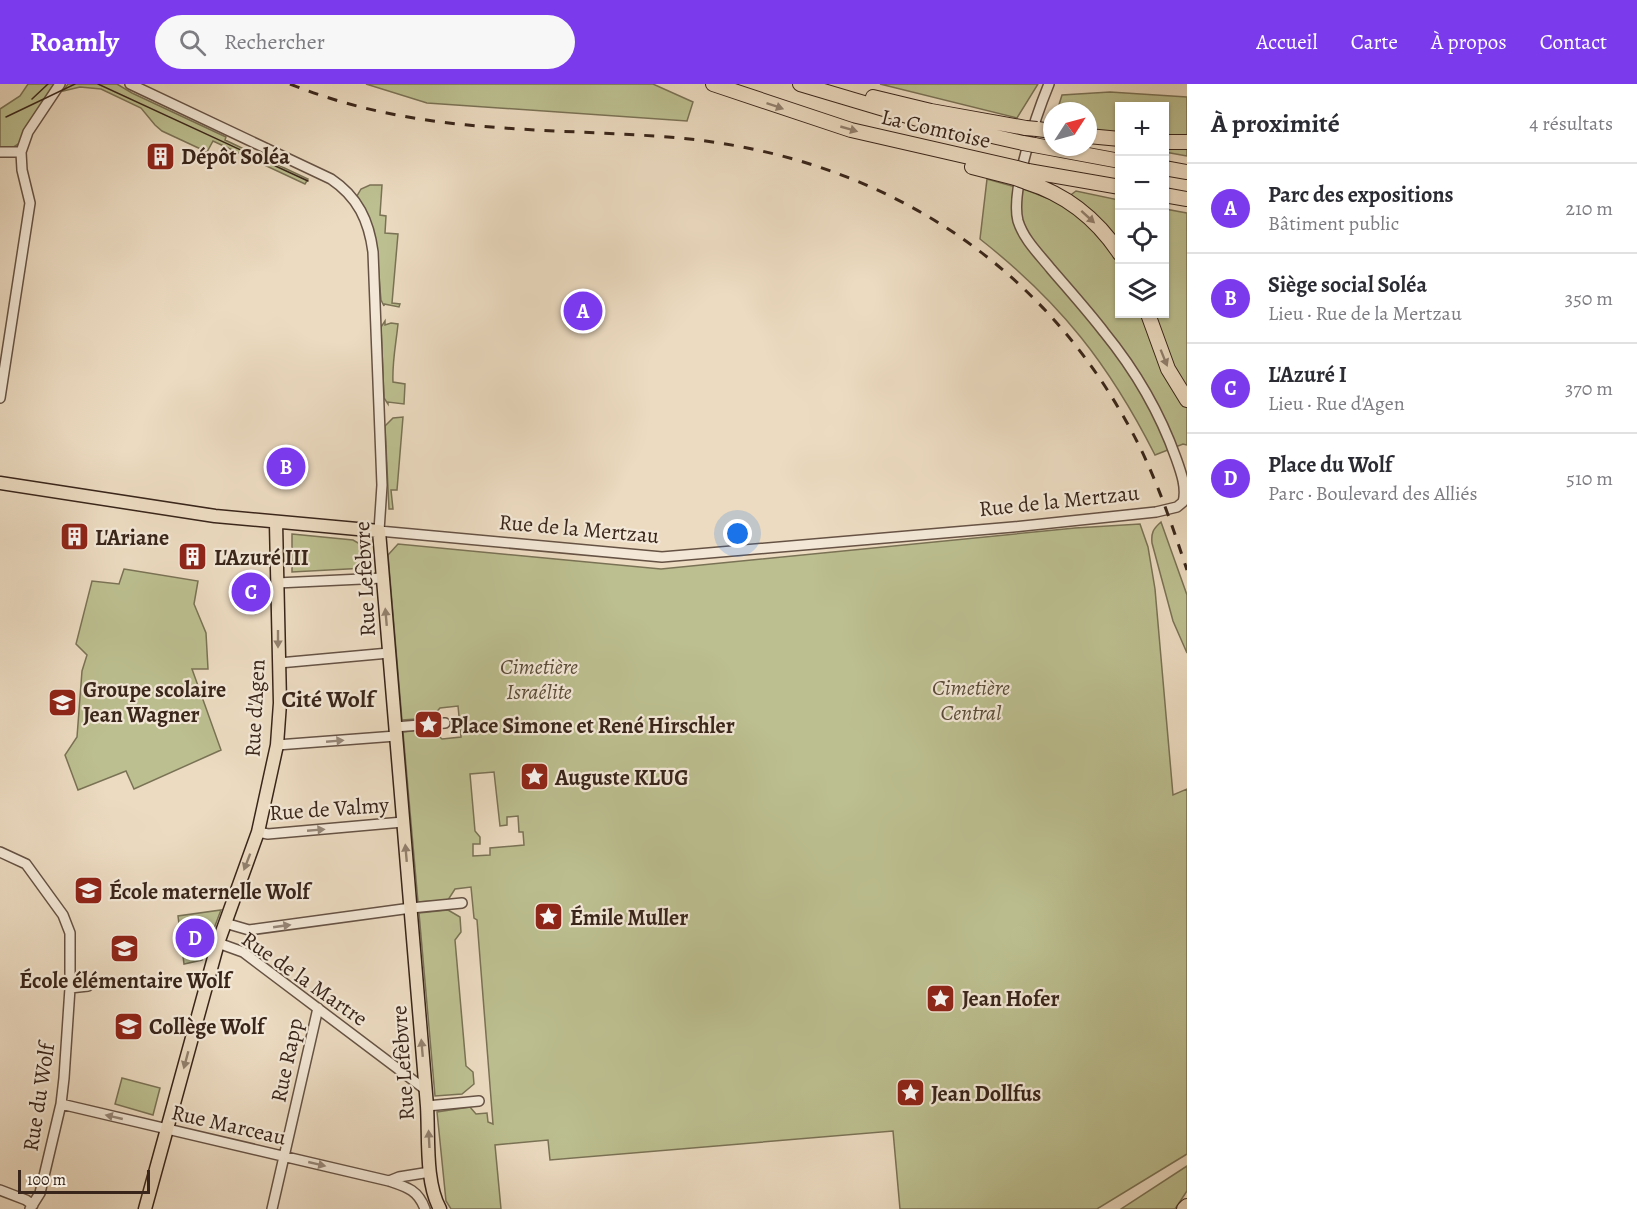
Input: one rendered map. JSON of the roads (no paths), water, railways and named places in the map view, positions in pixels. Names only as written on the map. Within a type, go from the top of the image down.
[{"type":"highway","name":"La Comtoise","points":[[712,84],[851,130],[1022,175],[1115,187]]},
{"type":"highway","name":"La Comtoise","points":[[800,84],[921,120],[1115,160]]},
{"type":"highway","points":[[832,94],[869,97],[931,111],[1043,130]]},
{"type":"highway","points":[[1097,137],[1115,139]]},
{"type":"highway","points":[[1169,142],[1187,142]]},
{"type":"highway","points":[[1169,169],[1187,172]]},
{"type":"highway","points":[[1022,175],[1076,206],[1106,234],[1115,248]]},
{"type":"highway","points":[[1169,196],[1187,199]]},
{"type":"highway","points":[[1149,318],[1168,369],[1187,400]]},
{"type":"main road","name":"Rue de la Mertzau","points":[[0,483],[276,523],[379,531]]},
{"type":"main road","name":"Rue d'Agen","points":[[145,1209],[218,943],[258,832],[277,745],[280,703],[276,523]]},
{"type":"main road","name":"Rue Lefèbvre","points":[[379,531],[426,1090],[431,1207]]},
{"type":"street","points":[[0,398],[30,203],[22,170],[21,152],[28,132],[60,84]]},
{"type":"street","name":"Rue Lefèbvre","points":[[130,84],[331,179],[348,192],[362,212],[369,230],[373,252],[382,485],[379,531]]},
{"type":"street","name":"Rue de la Mertzau","points":[[379,531],[662,557],[1012,527],[1156,512],[1177,507],[1183,502],[1186,494],[1184,481],[1157,414],[1116,346],[1030,243],[1018,222],[1018,189],[1035,118],[1049,84]]},
{"type":"street","points":[[0,152],[21,152]]},
{"type":"street","points":[[277,583],[383,578]]},
{"type":"street","points":[[279,663],[389,653]]},
{"type":"street","points":[[277,745],[396,732],[445,723]]},
{"type":"street","name":"Rue de Valmy","points":[[258,832],[268,834],[404,822]]},
{"type":"street","name":"Rue du Wolf","points":[[0,852],[26,864],[66,920],[70,933],[70,988],[61,1104],[40,1193],[32,1207]]},
{"type":"street","points":[[225,923],[249,930],[462,903]]},
{"type":"street","name":"Rue de la Martre","points":[[218,943],[243,952],[426,1090]]},
{"type":"street","points":[[70,988],[88,986]]},
{"type":"street","name":"Rue Rapp","points":[[272,1209],[318,1008]]},
{"type":"street","points":[[427,1106],[479,1101]]},
{"type":"street","name":"Rue Marceau","points":[[61,1104],[389,1181],[412,1189],[431,1207]]},
{"type":"street","name":"Rue Marceau","points":[[389,1181],[430,1172]]},
{"type":"street","points":[[0,1190],[26,1200],[32,1207]]},
{"type":"tram line","points":[[32,99],[48,84]]},
{"type":"tram line","points":[[6,117],[75,84]]},
{"type":"tram line","points":[[98,84],[308,181]]},
{"type":"railway","points":[[290,84],[337,101],[430,121],[477,126],[668,137],[740,146],[808,164],[873,188],[934,220],[990,260],[1041,306],[1087,360],[1126,421],[1145,457],[1187,570]]},
{"type":"place","name":"Dépôt Soléa","points":[[160,156]]},
{"type":"place","name":"Parc des expositions","points":[[583,311]]},
{"type":"place","name":"Siège social Soléa","points":[[286,467]]},
{"type":"place","name":"L'Ariane","points":[[74,537]]},
{"type":"place","name":"L'Azuré III","points":[[193,557]]},
{"type":"place","name":"L'Azuré I","points":[[251,592]]},
{"type":"place","name":"Groupe scolaire Jean Wagner","points":[[62,702]]},
{"type":"place","name":"Place Simone et René Hirschler","points":[[429,725]]},
{"type":"place","name":"Auguste KLUG","points":[[534,777]]},
{"type":"place","name":"École maternelle Wolf","points":[[88,891]]},
{"type":"place","name":"Émile Muller","points":[[549,917]]},
{"type":"place","name":"Place du Wolf","points":[[195,938]]},
{"type":"place","name":"École élémentaire Wolf","points":[[125,948]]},
{"type":"place","name":"Jean Hofer","points":[[941,998]]},
{"type":"place","name":"Collège Wolf","points":[[128,1026]]},
{"type":"place","name":"Jean Dollfus","points":[[910,1093]]},
{"type":"district","name":"Cité Wolf","points":[[328,699]]},
{"type":"park label","name":"Cimetière Israélite","points":[[539,678]]},
{"type":"park label","name":"Cimetière Central","points":[[971,700]]}]
